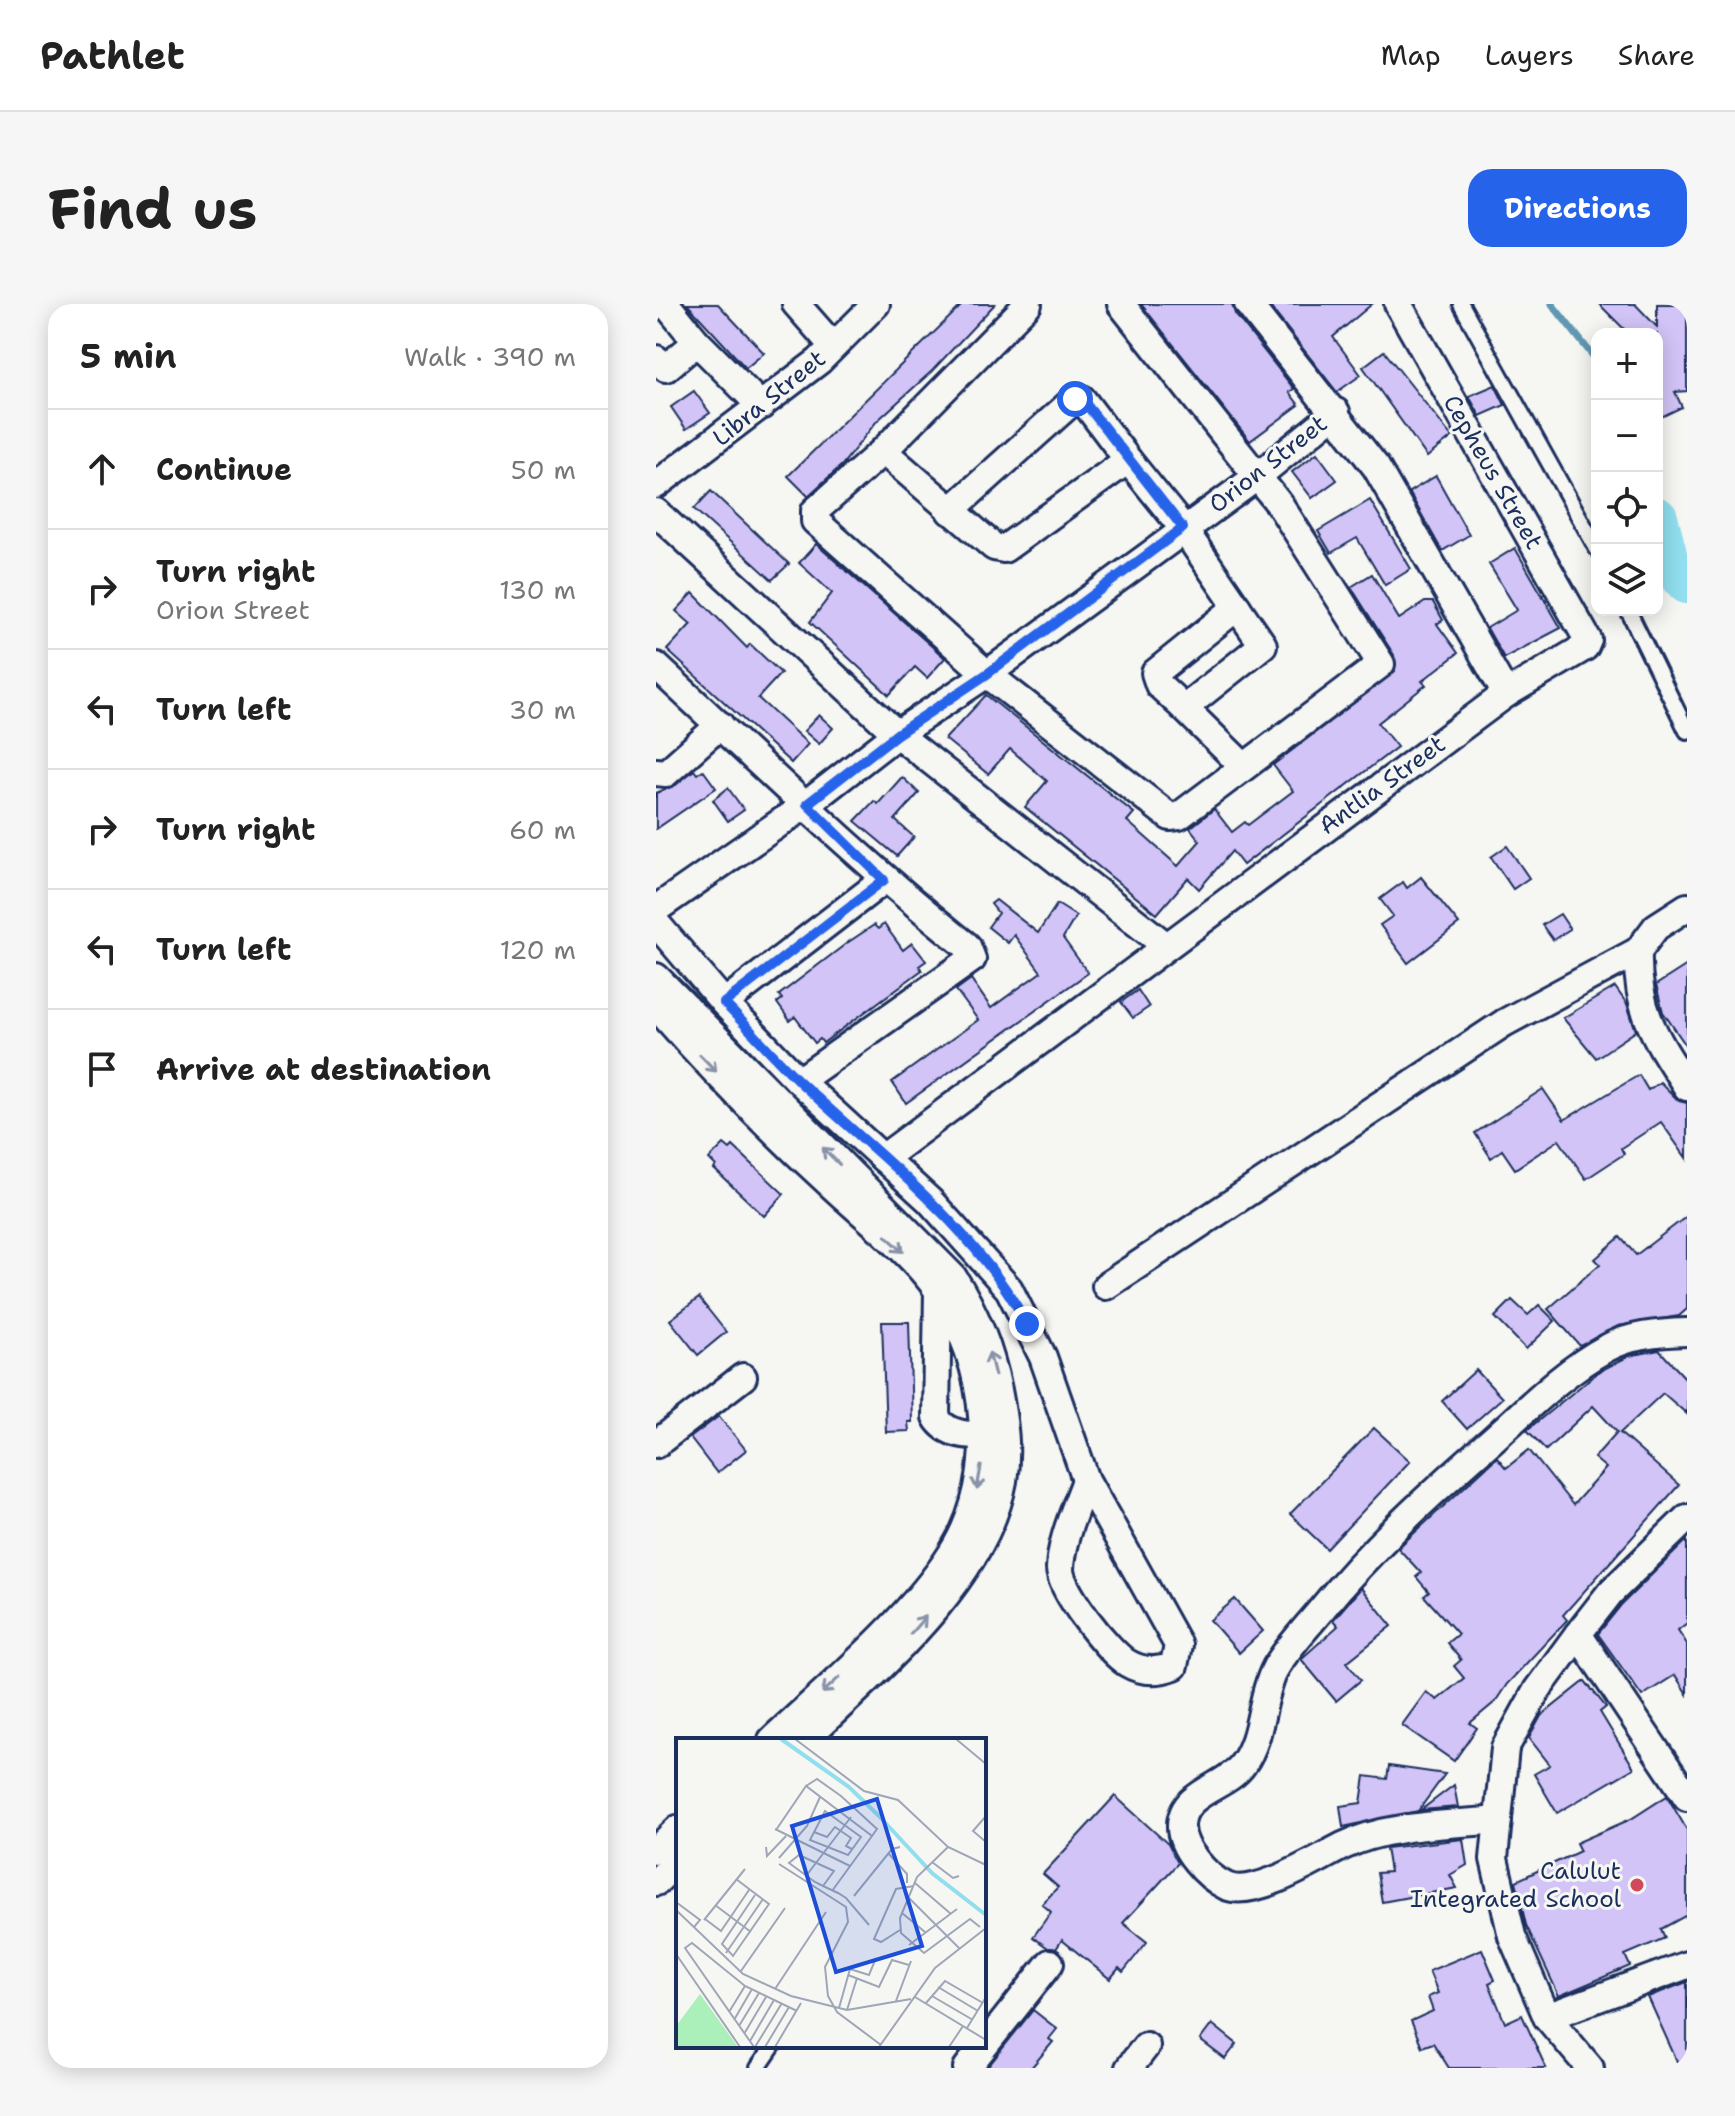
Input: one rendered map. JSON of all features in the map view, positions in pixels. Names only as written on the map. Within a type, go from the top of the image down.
[{"type":"street","points":[[666,304],[697,342],[761,406]]},
{"type":"street","points":[[796,304],[833,346]]},
{"type":"street","name":"Libra Street","points":[[656,485],[819,361],[876,304]]},
{"type":"street","points":[[1028,304],[883,451],[815,511],[815,521],[987,674],[1170,817],[1179,816],[1242,765],[1381,664],[1309,547],[1258,476],[1121,304]]},
{"type":"street","points":[[1248,304],[1336,412],[1376,467],[1506,694]]},
{"type":"street","name":"Cepheus Street","points":[[1398,304],[1588,640]]},
{"type":"street","points":[[656,359],[666,368],[697,342]]},
{"type":"street","points":[[950,511],[1075,399],[1082,399],[1183,528],[1261,641],[1262,650],[1184,708]]},
{"type":"street","name":"Orion Street","points":[[656,909],[807,804],[897,734],[987,674],[1258,476],[1336,412]]},
{"type":"street","points":[[883,451],[994,547],[1004,549],[1128,460]]},
{"type":"street","points":[[656,512],[897,734],[1165,945]]},
{"type":"street","points":[[1237,607],[1155,673],[1159,685],[1242,765]]},
{"type":"street","name":"Antlia Street","points":[[883,1158],[1506,694],[1585,647],[1588,640]]},
{"type":"street","points":[[656,666],[807,804],[884,880],[967,946],[972,959],[799,1081]]},
{"type":"street","points":[[656,772],[666,773],[720,725]]},
{"type":"street","points":[[724,1003],[884,880]]},
{"type":"street","points":[[1106,1286],[1504,1023],[1638,951],[1656,927],[1687,907]]},
{"type":"street","points":[[656,923],[724,1003],[799,1081],[949,1220],[1009,1289],[1043,1357],[1086,1480],[1178,1645],[1174,1666],[1160,1671],[1146,1670],[1125,1662],[1088,1620],[1065,1586],[1060,1571],[1064,1544],[1086,1480]]},
{"type":"street","points":[[1638,951],[1637,979],[1644,1015],[1687,1087]]},
{"type":"street","points":[[656,977],[946,1284],[995,1435],[982,1467],[965,1530],[940,1585],[880,1667],[806,1738]]},
{"type":"street","points":[[656,1006],[768,1125],[898,1247],[946,1284]]},
{"type":"street","points":[[946,1284],[936,1417],[947,1430],[995,1435]]},
{"type":"street","points":[[1498,1820],[1428,1827],[1348,1843],[1262,1886],[1246,1889],[1227,1887],[1196,1862],[1181,1827],[1185,1809],[1195,1798],[1228,1779],[1244,1764],[1277,1667],[1291,1647],[1349,1575],[1401,1521],[1552,1386],[1588,1359],[1624,1341],[1687,1332]]},
{"type":"street","points":[[656,1444],[743,1377]]},
{"type":"street","points":[[1590,2068],[1547,2017],[1512,1936],[1494,1859],[1505,1748],[1537,1690],[1610,1593],[1687,1518]]},
{"type":"street","points":[[774,1738],[940,1585]]},
{"type":"street","points":[[1578,1634],[1687,1797]]},
{"type":"street","points":[[656,1850],[676,1831]]},
{"type":"street","points":[[656,1882],[676,1863]]},
{"type":"street","points":[[986,2044],[1050,1963]]},
{"type":"street","points":[[1547,2017],[1687,1965]]},
{"type":"street","points":[[1129,2068],[1146,2046]]},
{"type":"street","points":[[967,2068],[983,2048]]},
{"type":"lane","points":[[1461,304],[1594,544]]},
{"type":"lane","points":[[1631,616],[1687,731]]},
{"type":"lane","points":[[758,2068],[772,2048]]},
{"type":"building","points":[[687,304],[718,304],[764,353],[746,368]]},
{"type":"building","points":[[963,304],[995,304],[932,371],[877,421],[842,465],[808,496],[788,476]]},
{"type":"building","points":[[1141,304],[1232,304],[1235,314],[1294,389],[1289,392],[1299,405],[1250,441]]},
{"type":"building","points":[[1268,304],[1372,304],[1333,337],[1361,375],[1337,392]]},
{"type":"building","points":[[1599,304],[1635,304],[1657,327],[1657,304],[1687,304],[1687,391],[1675,392],[1682,407],[1663,416],[1663,328],[1623,328]]},
{"type":"building","points":[[1384,351],[1452,437],[1427,457],[1363,367]]},
{"type":"building","points":[[1495,385],[1505,405],[1480,416],[1469,396]]},
{"type":"building","points":[[694,391],[710,413],[686,429],[671,407]]},
{"type":"building","points":[[1317,453],[1337,480],[1312,498],[1292,472]]},
{"type":"building","points":[[1436,476],[1469,535],[1442,551],[1409,492]]},
{"type":"building","points":[[711,491],[789,564],[772,580],[694,509]]},
{"type":"building","points":[[1370,500],[1411,569],[1385,585],[1357,538],[1331,553],[1318,531]]},
{"type":"building","points":[[816,544],[945,658],[927,678],[915,667],[889,695],[810,622],[832,593],[799,563]]},
{"type":"building","points":[[1515,548],[1561,628],[1504,658],[1487,628],[1517,610],[1489,564]]},
{"type":"building","points":[[1372,574],[1399,619],[1425,602],[1433,602],[1443,620],[1437,624],[1458,653],[1422,681],[1426,685],[1378,723],[1397,747],[1243,865],[1232,851],[1199,889],[1188,878],[1157,914],[1025,807],[1047,781],[1010,749],[988,774],[945,739],[986,695],[1134,813],[1127,821],[1178,866],[1200,841],[1190,828],[1214,809],[1232,832],[1245,822],[1248,825],[1293,791],[1273,765],[1395,671],[1394,655],[1351,587]]},
{"type":"building","points":[[693,593],[747,648],[750,644],[781,673],[758,698],[808,744],[791,763],[667,650],[691,624],[676,611]]},
{"type":"building","points":[[819,715],[833,728],[819,744],[804,731]]},
{"type":"building","points":[[694,770],[697,774],[703,770],[716,788],[656,829],[656,793],[676,785]]},
{"type":"building","points":[[902,777],[919,793],[895,820],[914,837],[897,856],[855,821],[874,801],[878,804]]},
{"type":"building","points":[[728,788],[744,810],[728,821],[713,800]]},
{"type":"building","points":[[1507,846],[1529,878],[1513,889],[1491,857]]},
{"type":"building","points":[[1421,877],[1459,924],[1408,963],[1380,925],[1393,916],[1380,899],[1403,882],[1407,888]]},
{"type":"building","points":[[996,900],[1038,933],[1057,904],[1076,916],[1063,938],[1088,973],[906,1103],[892,1082],[978,1020],[956,990],[971,979],[991,1008],[1041,972],[1014,935],[1008,943],[988,927],[998,913],[991,904]]},
{"type":"building","points":[[1560,914],[1570,929],[1553,940],[1542,925]]},
{"type":"building","points":[[884,924],[903,950],[912,943],[926,961],[919,966],[922,970],[823,1043],[820,1039],[815,1043],[795,1017],[790,1021],[777,1003],[782,999],[779,995],[847,943],[874,925],[878,929]]},
{"type":"building","points":[[1687,965],[1687,1047],[1663,1012],[1656,985]]},
{"type":"building","points":[[1615,987],[1627,1004],[1636,1031],[1596,1058],[1563,1018]]},
{"type":"building","points":[[1138,990],[1149,1007],[1133,1018],[1121,1002]]},
{"type":"building","points":[[1639,1075],[1648,1090],[1660,1082],[1679,1101],[1687,1103],[1687,1159],[1661,1122],[1621,1148],[1624,1154],[1586,1179],[1559,1140],[1515,1169],[1502,1150],[1491,1158],[1475,1133],[1543,1089],[1564,1120]]},
{"type":"building","points":[[724,1144],[730,1149],[733,1146],[784,1194],[764,1216],[714,1169],[716,1166],[709,1159]]},
{"type":"building","points":[[1687,1216],[1687,1309],[1679,1316],[1618,1326],[1580,1346],[1548,1309],[1600,1264],[1595,1259],[1620,1237],[1636,1255]]},
{"type":"building","points":[[699,1298],[726,1332],[698,1355],[670,1320]]},
{"type":"building","points":[[1512,1300],[1528,1315],[1539,1305],[1555,1321],[1526,1349],[1495,1317]]},
{"type":"building","points":[[882,1322],[909,1322],[912,1422],[908,1422],[909,1431],[886,1432]]},
{"type":"building","points":[[1659,1350],[1687,1380],[1687,1414],[1663,1393],[1620,1433],[1679,1485],[1563,1615],[1567,1620],[1507,1684],[1495,1702],[1470,1723],[1477,1728],[1454,1761],[1402,1725],[1426,1692],[1437,1700],[1464,1678],[1454,1666],[1461,1660],[1447,1643],[1458,1634],[1424,1596],[1429,1592],[1416,1577],[1421,1573],[1398,1548],[1497,1457],[1506,1468],[1529,1450],[1573,1505],[1606,1468],[1594,1458],[1617,1432],[1593,1406],[1546,1450],[1527,1430],[1598,1372],[1629,1356]]},
{"type":"building","points":[[1476,1370],[1502,1398],[1467,1429],[1442,1401]]},
{"type":"building","points":[[719,1416],[746,1450],[717,1473],[690,1438]]},
{"type":"building","points":[[1374,1428],[1410,1461],[1327,1549],[1290,1514]]},
{"type":"building","points":[[1687,1540],[1687,1623],[1678,1630],[1687,1644],[1687,1694],[1675,1675],[1642,1696],[1598,1634],[1622,1604]]},
{"type":"building","points":[[1361,1588],[1392,1626],[1347,1662],[1361,1680],[1336,1701],[1301,1659],[1338,1626],[1333,1620]]},
{"type":"building","points":[[1235,1599],[1263,1631],[1239,1653],[1210,1620]]},
{"type":"building","points":[[1585,1681],[1606,1707],[1600,1712],[1634,1768],[1557,1813],[1534,1774],[1550,1765],[1529,1738],[1541,1716]]},
{"type":"building","points":[[1389,1766],[1445,1774],[1418,1811],[1343,1827],[1340,1806],[1361,1803],[1365,1776],[1387,1779]]},
{"type":"building","points":[[1454,1785],[1458,1807],[1421,1810]]},
{"type":"building","points":[[1115,1796],[1168,1844],[1178,1863],[1123,1923],[1147,1942],[1123,1972],[1119,1968],[1110,1979],[1062,1940],[1056,1949],[1048,1948],[1033,1937],[1051,1912],[1042,1904],[1058,1887],[1043,1874]]},
{"type":"building","points":[[1667,1796],[1687,1830],[1687,1915],[1661,1929],[1665,1938],[1625,1955],[1630,1966],[1559,1996],[1526,1925],[1516,1881],[1580,1851],[1576,1843],[1631,1819]]},
{"type":"building","points":[[1463,1839],[1467,1865],[1450,1875],[1457,1888],[1382,1902],[1377,1873],[1390,1872],[1386,1848]]},
{"type":"building","points":[[1482,1949],[1495,1980],[1489,1983],[1505,2023],[1522,2015],[1546,2068],[1449,2068],[1433,2043],[1422,2047],[1411,2021],[1433,2011],[1428,1997],[1438,1993],[1429,1971]]},
{"type":"building","points":[[1687,1982],[1687,2068],[1680,2068],[1648,1997]]},
{"type":"building","points":[[1033,2010],[1057,2029],[1049,2039],[1053,2042],[1031,2068],[987,2068]]},
{"type":"building","points":[[1212,2024],[1237,2044],[1225,2059],[1200,2040]]},
{"type":"waterway","points":[[1552,304],[1591,353]]},
{"type":"waterway","points":[[1663,542],[1668,562],[1687,583]]},
{"type":"place","name":"Calulut Integrated School","points":[[1637,1885]]},
{"type":"route","points":[[1027,1324],[1009,1289],[949,1220],[799,1081],[724,1003],[884,880],[807,804],[897,734],[987,674],[1183,528],[1082,399],[1075,399]]}]
